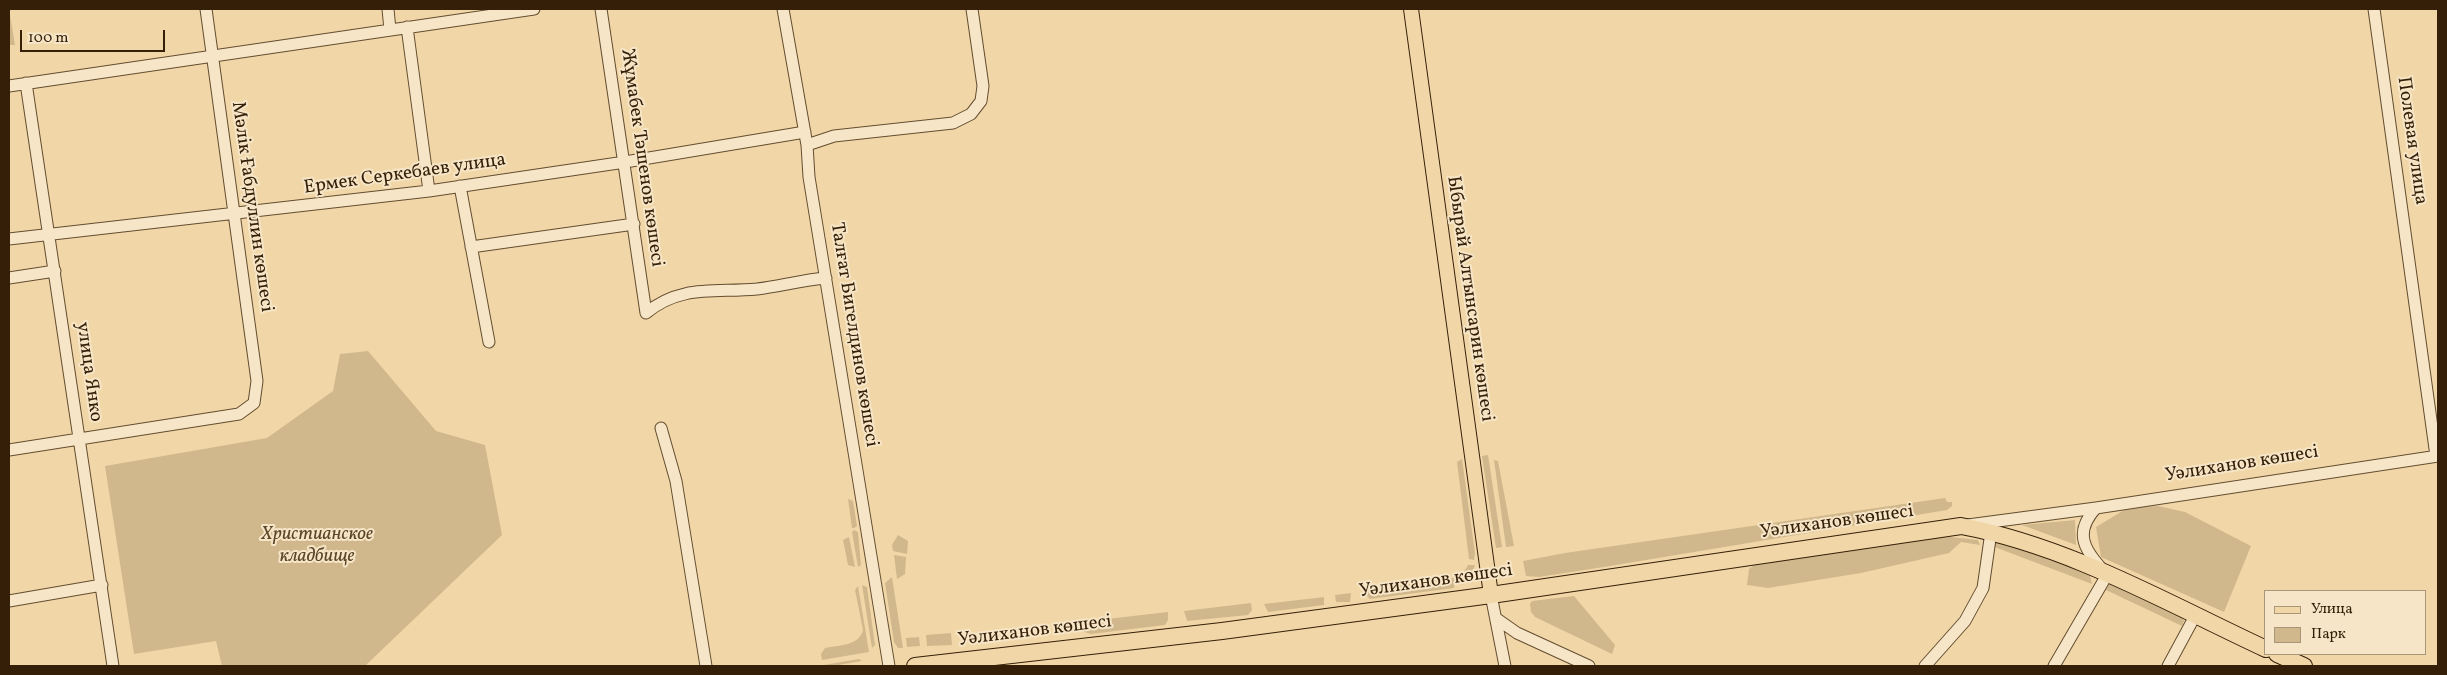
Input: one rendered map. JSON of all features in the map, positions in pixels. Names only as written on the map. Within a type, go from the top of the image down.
[{"type":"highway","name":"Уәлиханов көшесі","points":[[915,666],[1222,631],[1491,595],[1962,526],[1991,532],[2043,548],[2108,575],[2264,648]]},
{"type":"highway","points":[[2279,659],[2304,666]]},
{"type":"main road","name":"Ыбырай Алтынсарин көшесі","points":[[1411,9],[1491,595]]},
{"type":"street","name":"Мәлік Ғабдуллин көшесі","points":[[80,440],[239,414],[250,408],[256,396],[257,381],[206,9]]},
{"type":"street","points":[[388,9],[390,30]]},
{"type":"street","points":[[9,86],[534,9]]},
{"type":"street","name":"Жұмабек Тәшенов көшесі","points":[[601,9],[646,313],[664,299],[684,293],[757,289],[826,278]]},
{"type":"street","name":"Талғат Бигелдинов көшесі","points":[[783,9],[805,132],[809,177],[890,666]]},
{"type":"street","points":[[807,145],[834,136],[952,123],[965,118],[976,109],[981,101],[983,86],[972,9]]},
{"type":"street","name":"Полевая улица","points":[[2374,9],[2437,456]]},
{"type":"street","points":[[407,27],[429,191]]},
{"type":"street","name":"улица Янко","points":[[26,83],[50,233],[113,666]]},
{"type":"street","name":"Ермек Серкебаев улица","points":[[9,239],[429,191],[625,162],[805,132]]},
{"type":"street","points":[[460,186],[489,342]]},
{"type":"street","points":[[471,247],[634,224]]},
{"type":"street","points":[[9,278],[55,271]]},
{"type":"street","points":[[661,428],[676,481],[706,666]]},
{"type":"street","points":[[9,450],[80,440]]},
{"type":"street","name":"Уәлиханов көшесі","points":[[1962,526],[2096,508],[2437,456]]},
{"type":"street","points":[[2054,666],[2108,575],[2089,554],[2083,539],[2085,522],[2096,508]]},
{"type":"street","points":[[1925,666],[1965,620],[1984,588],[1991,532]]},
{"type":"street","points":[[9,601],[102,585]]},
{"type":"street","points":[[1491,595],[1506,666]]},
{"type":"street","points":[[2168,666],[2195,616]]},
{"type":"street","points":[[1497,619],[1517,634],[1589,666]]},
{"type":"green space","points":[[9,9],[15,45],[9,45]]},
{"type":"green space","name":"Христианское кладбище","points":[[368,351],[436,431],[485,445],[502,535],[365,666],[222,666],[216,641],[134,654],[105,466],[267,438],[333,391],[340,354]]},
{"type":"green space","points":[[1488,455],[1502,547],[1496,548],[1482,456]]},
{"type":"green space","points":[[1462,459],[1475,553],[1474,560],[1469,559],[1457,462]]},
{"type":"green space","points":[[1494,460],[1498,461],[1514,546],[1506,547]]},
{"type":"green space","points":[[1945,498],[1947,502],[1952,502],[1952,506],[1947,510],[1539,577],[1526,576],[1523,561],[1565,553]]},
{"type":"green space","points":[[848,499],[853,501],[857,526],[854,528],[852,528]]},
{"type":"green space","points":[[2158,506],[2185,512],[2251,546],[2224,612],[2101,557],[2096,527],[2129,507]]},
{"type":"green space","points":[[2075,520],[2076,545],[2022,525]]},
{"type":"green space","points":[[854,530],[858,532],[861,565],[858,567],[852,532]]},
{"type":"green space","points":[[898,535],[908,541],[907,554],[893,551],[892,545]]},
{"type":"green space","points":[[849,537],[855,567],[848,565],[843,540]]},
{"type":"green space","points":[[1951,537],[1978,540],[1980,545],[1961,542],[1949,553],[1861,573],[1768,588],[1747,585],[1749,569],[1754,565],[1913,539]]},
{"type":"green space","points":[[1996,542],[2032,551],[2090,575],[2092,584],[1992,546]]},
{"type":"green space","points":[[894,555],[906,557],[905,574],[897,579]]},
{"type":"green space","points":[[1468,565],[1475,565],[1470,577],[1462,585],[1462,575]]},
{"type":"green space","points":[[892,577],[903,648],[898,648],[894,642],[885,583]]},
{"type":"green space","points":[[1455,578],[1454,588],[1370,599],[1363,592],[1365,590]]},
{"type":"green space","points":[[2109,584],[2183,618],[2182,626],[2106,590]]},
{"type":"green space","points":[[862,585],[867,587],[875,645],[872,648]]},
{"type":"green space","points":[[858,586],[869,652],[822,660],[821,654],[825,648],[848,644],[861,635],[863,630],[855,590]]},
{"type":"green space","points":[[1351,593],[1350,602],[1336,602],[1335,595]]},
{"type":"green space","points":[[1574,596],[1615,645],[1612,654],[1535,617],[1531,612],[1530,604],[1532,601]]},
{"type":"green space","points":[[1324,597],[1324,605],[1268,612],[1264,604]]},
{"type":"green space","points":[[1251,603],[1252,610],[1248,615],[1187,621],[1184,611]]},
{"type":"green space","points":[[1168,612],[1168,620],[1165,625],[1091,634],[1081,631],[1080,627],[1088,625],[1089,621]]},
{"type":"green space","points":[[951,633],[952,645],[927,646],[926,635]]},
{"type":"green space","points":[[919,637],[920,646],[907,647],[906,638]]},
{"type":"green space","points":[[859,659],[862,661],[832,666],[824,665]]}]
